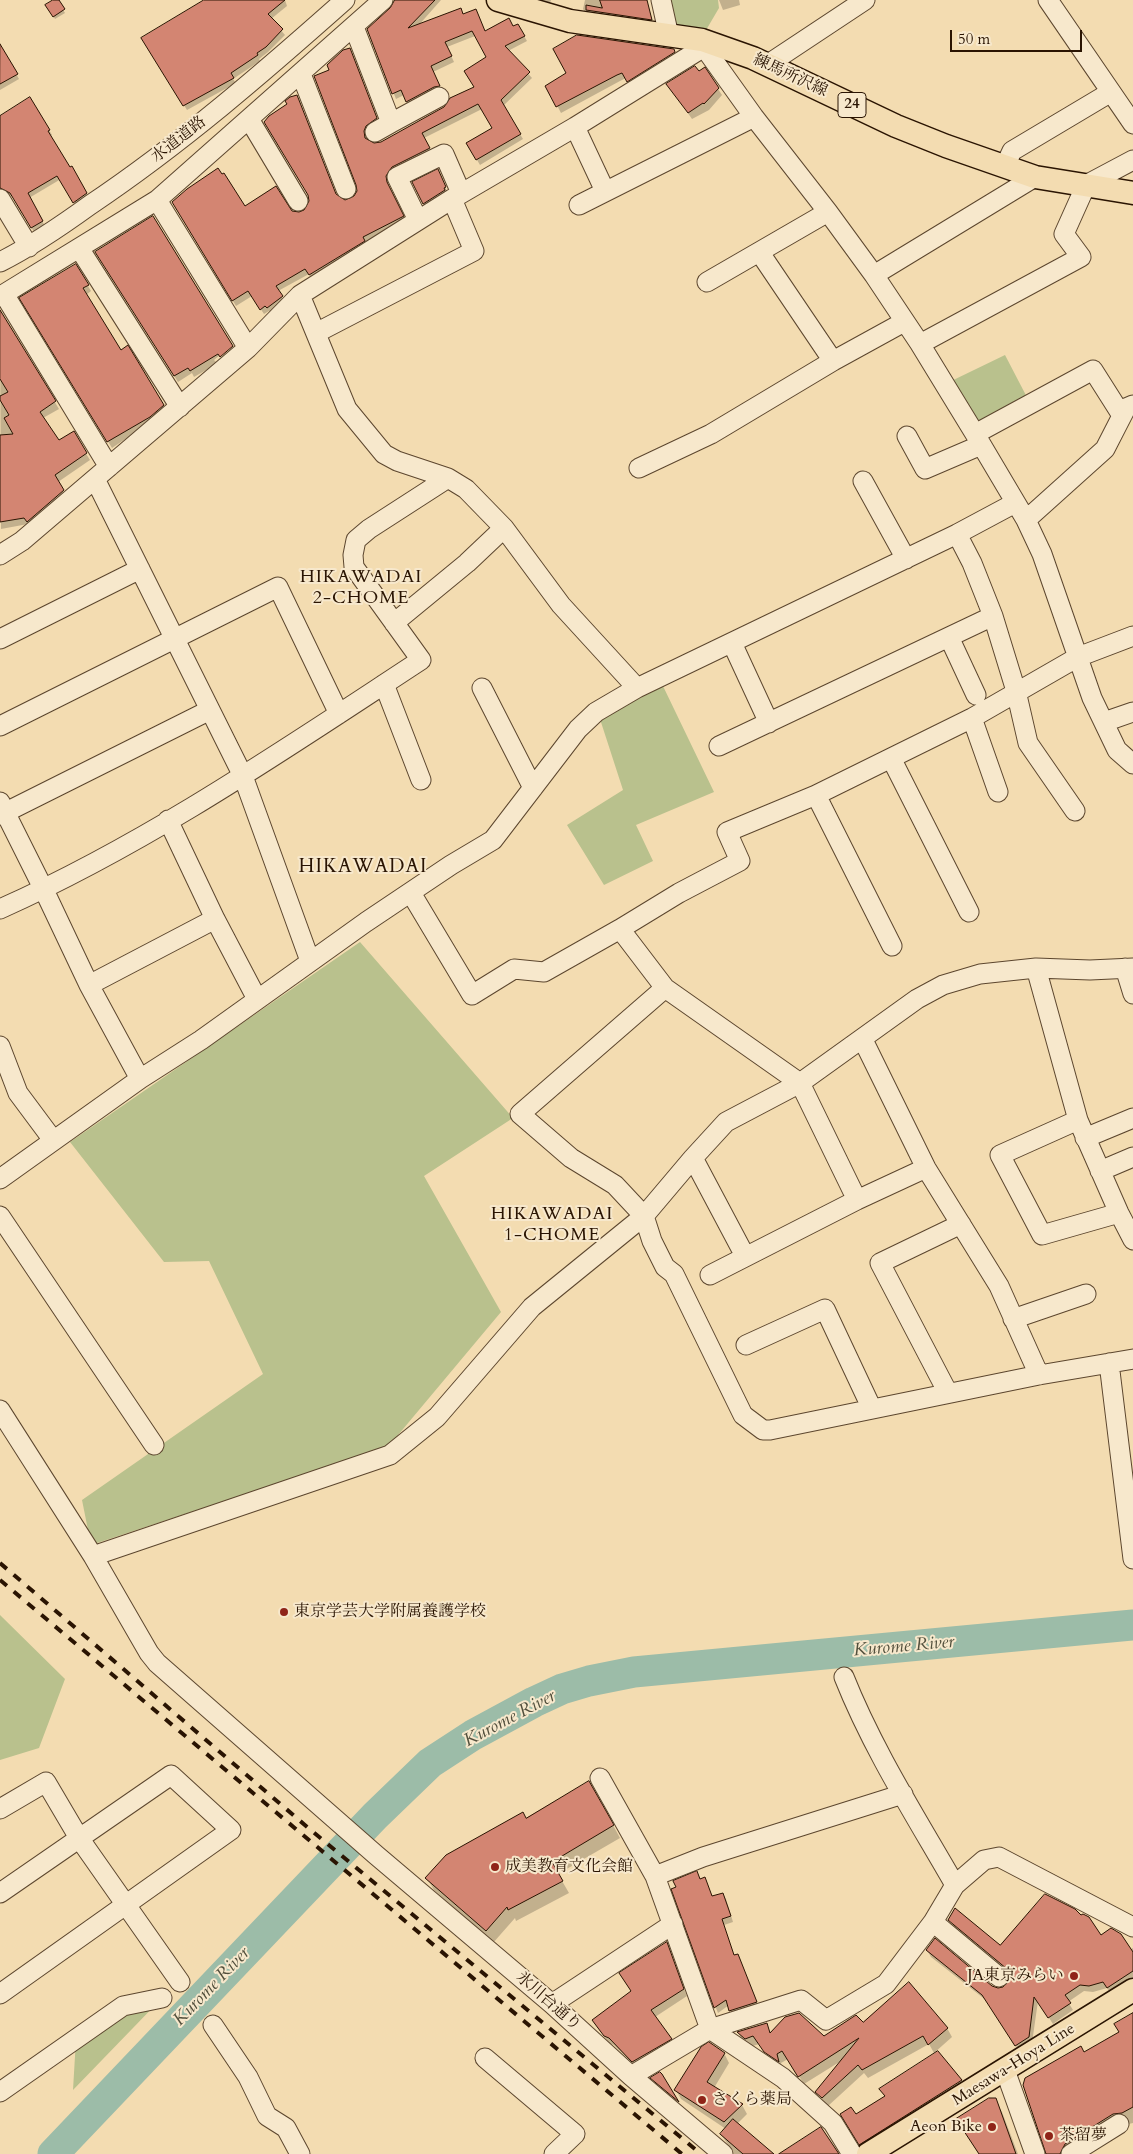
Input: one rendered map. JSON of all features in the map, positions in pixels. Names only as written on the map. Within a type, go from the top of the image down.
[{"type":"main road","name":"練馬所沢線","points":[[498,0],[570,21],[669,36],[703,44],[767,65],[896,126],[946,146],[1035,177],[1133,193]]},
{"type":"main road","name":"Maesawa-Hoya Line","points":[[868,2154],[1133,1990]]},
{"type":"street","name":"水道道路","points":[[0,262],[29,247],[126,181],[252,82],[346,0]]},
{"type":"street","points":[[109,466],[4,294],[157,200],[383,0]]},
{"type":"street","points":[[661,0],[669,36]]},
{"type":"street","points":[[767,65],[865,0]]},
{"type":"street","points":[[1048,0],[1133,124]]},
{"type":"street","points":[[354,27],[383,128],[439,97]]},
{"type":"street","points":[[0,555],[22,541],[180,408],[248,348],[300,295],[456,196],[575,128],[703,44],[754,117],[874,275],[920,344],[1026,520],[1042,554],[1092,698],[1117,750],[1133,764]]},
{"type":"street","points":[[301,74],[346,189]]},
{"type":"street","points":[[1005,166],[1012,151],[1111,92]]},
{"type":"street","points":[[579,205],[754,117]]},
{"type":"street","points":[[249,119],[298,201]]},
{"type":"street","points":[[575,128],[605,191]]},
{"type":"street","points":[[316,333],[474,251],[444,154],[397,177],[418,220]]},
{"type":"street","points":[[920,344],[1080,257],[1064,234],[1086,185],[1133,160]]},
{"type":"street","points":[[874,275],[1035,177]]},
{"type":"street","points":[[0,199],[29,247]]},
{"type":"street","points":[[157,200],[248,348]]},
{"type":"street","points":[[707,282],[828,212]]},
{"type":"street","points":[[80,248],[180,408]]},
{"type":"street","points":[[760,253],[833,361]]},
{"type":"street","points":[[300,295],[347,409],[384,454],[396,461],[448,478],[466,489],[504,528],[561,605],[637,688]]},
{"type":"street","points":[[639,468],[711,434],[833,361],[904,322]]},
{"type":"street","points":[[907,436],[924,469],[978,440],[1093,370],[1119,411],[1129,407]]},
{"type":"street","points":[[1026,520],[1106,449],[1129,407]]},
{"type":"street","points":[[0,909],[44,890],[168,820],[242,776],[421,660],[354,567],[356,540],[369,529],[448,478]]},
{"type":"street","points":[[95,479],[242,776],[310,961]]},
{"type":"street","points":[[864,481],[906,558]]},
{"type":"street","points":[[0,1178],[140,1079],[201,1040],[310,961],[452,865],[493,840],[578,730],[596,712],[637,688],[957,534],[1015,503]]},
{"type":"street","points":[[394,623],[467,563],[504,528]]},
{"type":"street","points":[[957,534],[972,563],[993,616],[1016,691],[1028,743],[1074,811]]},
{"type":"street","points":[[0,639],[140,569]]},
{"type":"street","points":[[0,726],[278,587],[339,714]]},
{"type":"street","points":[[720,746],[993,616]]},
{"type":"street","points":[[412,893],[472,995],[514,969],[544,972],[679,893],[740,860],[727,832],[816,795],[972,718],[1078,657],[1133,636]]},
{"type":"street","points":[[949,637],[976,695]]},
{"type":"street","points":[[732,643],[769,723]]},
{"type":"street","points":[[384,684],[421,780]]},
{"type":"street","points":[[482,688],[533,788]]},
{"type":"street","points":[[140,1079],[88,985],[44,890],[2,809],[210,710]]},
{"type":"street","points":[[1104,722],[1133,712]]},
{"type":"street","points":[[972,718],[998,792]]},
{"type":"street","points":[[891,758],[969,912]]},
{"type":"street","points":[[816,795],[892,946]]},
{"type":"street","points":[[168,820],[215,919],[257,999]]},
{"type":"street","points":[[88,985],[215,919]]},
{"type":"street","points":[[620,929],[665,988],[800,1083],[857,1200]]},
{"type":"street","points":[[1036,968],[1078,1120],[1133,1240]]},
{"type":"street","points":[[93,1556],[390,1455],[437,1417],[532,1307],[644,1216],[726,1122],[800,1083],[863,1040],[917,999],[943,985],[980,974],[1036,968],[1129,968],[1133,994]]},
{"type":"street","points":[[665,988],[520,1114],[571,1158],[615,1185],[644,1216],[656,1250],[665,1267],[674,1274],[744,1415],[763,1430],[770,1430],[1039,1375],[1133,1359]]},
{"type":"street","points":[[863,1040],[926,1168],[999,1286],[1039,1375]]},
{"type":"street","points":[[0,1046],[18,1093],[53,1140]]},
{"type":"street","points":[[1085,1138],[1133,1118]]},
{"type":"street","points":[[1078,1120],[1000,1155],[1042,1235],[1119,1213]]},
{"type":"street","points":[[1100,1171],[1133,1157]]},
{"type":"street","points":[[693,1158],[745,1256]]},
{"type":"street","points":[[710,1275],[857,1200],[926,1168]]},
{"type":"street","points":[[0,1216],[154,1445]]},
{"type":"street","points":[[948,1393],[880,1263],[961,1224]]},
{"type":"street","points":[[1013,1319],[1086,1294]]},
{"type":"street","points":[[746,1346],[825,1309],[872,1409]]},
{"type":"street","points":[[1109,1363],[1129,1497],[1133,1559]]},
{"type":"street","name":"氷川台通り","points":[[0,1410],[93,1556],[149,1653],[157,1663],[372,1852],[552,2004],[631,2076],[723,2154]]},
{"type":"street","points":[[844,1677],[903,1794],[955,1885]]},
{"type":"street","points":[[0,1893],[171,1775],[231,1830],[0,1994]]},
{"type":"street","points":[[600,1778],[656,1876],[710,2029],[783,2078],[834,2123],[852,2154]]},
{"type":"street","points":[[0,1808],[46,1782],[79,1838],[180,1982]]},
{"type":"street","points":[[656,1876],[704,1858],[903,1794]]},
{"type":"street","points":[[631,2076],[710,2029],[801,2000],[826,2020],[886,1984],[932,1922],[955,1885],[984,1860],[999,1857],[1133,1927]]},
{"type":"street","points":[[932,1922],[999,1977]]},
{"type":"street","points":[[552,2004],[673,1924]]},
{"type":"street","points":[[2,2087],[123,2006],[162,1998]]},
{"type":"street","points":[[213,2025],[248,2077],[267,2116],[286,2128],[300,2154]]},
{"type":"street","points":[[485,2058],[575,2134],[554,2154]]},
{"type":"street","points":[[1005,2070],[1035,2154]]},
{"type":"street","points":[[1071,2154],[1119,2124]]},
{"type":"green space","points":[[664,0],[718,0],[719,8],[702,37],[671,34]]},
{"type":"green space","points":[[1005,355],[1031,405],[972,433],[943,385]]},
{"type":"green space","points":[[662,684],[714,792],[636,825],[653,861],[604,885],[567,825],[623,790],[599,716]]},
{"type":"green space","points":[[360,942],[513,1118],[424,1176],[501,1312],[388,1447],[91,1545],[82,1500],[263,1374],[209,1261],[164,1262],[70,1142]]},
{"type":"green space","points":[[0,1615],[65,1679],[39,1748],[0,1760]]},
{"type":"green space","points":[[162,1998],[73,2090],[76,2039],[123,2006]]},
{"type":"building","points":[[53,0],[59,0],[65,9],[53,17],[45,5]]},
{"type":"building","points":[[204,0],[285,0],[268,14],[283,29],[266,47],[257,53],[258,55],[231,73],[234,78],[183,106],[141,38]]},
{"type":"building","points":[[395,0],[435,0],[408,28],[461,8],[463,14],[476,9],[485,31],[509,18],[513,26],[518,24],[525,36],[505,46],[530,72],[501,100],[521,134],[476,160],[466,143],[492,128],[478,104],[422,133],[430,148],[392,167],[386,176],[387,182],[404,216],[363,237],[365,241],[309,275],[305,269],[276,286],[283,296],[267,308],[265,306],[260,310],[248,291],[232,301],[172,202],[187,189],[218,168],[222,174],[224,173],[245,206],[276,186],[292,211],[299,212],[304,210],[309,201],[308,195],[264,122],[269,116],[287,104],[285,101],[297,95],[336,194],[345,200],[354,196],[357,191],[356,185],[314,76],[329,70],[327,65],[343,50],[350,48],[377,118],[366,126],[364,131],[365,138],[374,143],[381,142],[444,107],[450,98],[474,87],[464,71],[486,57],[472,31],[445,42],[452,56],[431,66],[440,86],[434,87],[406,102],[401,90],[392,94],[367,29],[390,8]]},
{"type":"building","points":[[600,0],[647,0],[652,20],[586,10],[586,5],[602,8]]},
{"type":"building","points":[[577,35],[674,49],[675,52],[627,82],[622,73],[556,107],[545,86],[566,73],[553,49]]},
{"type":"building","points":[[0,44],[18,74],[0,84]]},
{"type":"building","points":[[695,66],[699,71],[705,67],[719,88],[704,104],[688,113],[666,84]]},
{"type":"building","points":[[30,97],[50,130],[48,131],[70,167],[72,166],[87,193],[73,203],[57,176],[28,193],[43,221],[31,228],[10,193],[0,188],[0,116]]},
{"type":"building","points":[[438,169],[446,187],[444,188],[445,190],[423,204],[412,182]]},
{"type":"building","points":[[153,216],[233,346],[220,357],[218,354],[190,371],[188,368],[174,376],[95,252]]},
{"type":"building","points":[[76,264],[89,285],[83,288],[121,350],[128,345],[164,405],[150,417],[107,442],[19,298]]},
{"type":"building","points":[[0,310],[56,401],[40,412],[59,440],[74,431],[87,453],[55,475],[64,490],[27,522],[24,518],[0,522],[0,435],[13,434],[4,418],[9,415],[0,400],[0,396],[8,392],[0,379]]},
{"type":"building","name":"成美教育文化会館","points":[[589,1781],[614,1825],[552,1862],[563,1881],[508,1910],[507,1907],[486,1931],[425,1878],[446,1855],[523,1812],[526,1818]]},
{"type":"building","points":[[697,1871],[700,1879],[705,1877],[712,1896],[723,1893],[731,1916],[722,1919],[734,1955],[738,1954],[757,2002],[729,2011],[726,2000],[714,2008],[671,1889],[676,1887],[673,1881]]},
{"type":"building","points":[[1045,1894],[1075,1909],[1081,1915],[1089,1917],[1101,1935],[1111,1928],[1121,1934],[1133,1952],[1133,1971],[1107,1988],[1103,1982],[1089,1986],[1080,1985],[1065,1995],[1071,2003],[1048,2018],[1034,1997],[1029,2037],[1015,2046],[982,1995],[926,1950],[935,1938],[992,1986],[1003,1987],[1010,1979],[1007,1969],[948,1920],[955,1908],[1000,1945]]},
{"type":"building","points":[[667,1942],[684,1989],[651,2010],[672,2039],[632,2062],[609,2038],[604,2036],[592,2020],[631,1991],[619,1973]]},
{"type":"building","points":[[909,1982],[948,2028],[928,2045],[923,2036],[862,2070],[858,2065],[822,2098],[815,2092],[859,2038],[798,2077],[782,2051],[777,2054],[779,2062],[764,2052],[753,2036],[745,2039],[737,2032],[767,2023],[770,2033],[785,2017],[799,2013],[824,2036],[856,2015],[863,2022]]},
{"type":"building","points":[[1133,2013],[1133,2107],[1122,2113],[1113,2114],[1065,2144],[1060,2154],[1046,2154],[1023,2085],[1025,2078],[1081,2046],[1084,2052],[1119,2032],[1114,2024]]},
{"type":"building","points":[[709,2042],[725,2053],[707,2082],[743,2104],[724,2122],[674,2090],[701,2047]]},
{"type":"building","points":[[938,2051],[962,2080],[859,2145],[840,2114],[851,2107],[856,2114],[885,2096],[879,2089]]},
{"type":"building","points":[[660,2072],[662,2074],[679,2102],[650,2078]]},
{"type":"building","points":[[989,2098],[996,2098],[1016,2154],[979,2154],[956,2119]]},
{"type":"building","points":[[733,2119],[774,2154],[743,2154],[720,2134]]},
{"type":"building","points":[[821,2127],[839,2154],[779,2154]]},
{"type":"waterway","name":"Kurome River","points":[[53,2154],[375,1816],[430,1763],[473,1735],[534,1702],[562,1689],[589,1681],[634,1672],[1133,1625]]},
{"type":"railway","points":[[0,1563],[306,1826],[701,2154]]},
{"type":"railway","points":[[0,1580],[682,2154]]},
{"type":"place","name":"東京学芸大学附属養護学校","points":[[284,1612]]},
{"type":"place","name":"成美教育文化会館","points":[[495,1867]]},
{"type":"place","name":"JA東京みらい","points":[[1074,1976]]},
{"type":"place","name":"さくら薬局","points":[[702,2100]]},
{"type":"place","name":"Aeon Bike","points":[[992,2127]]},
{"type":"place","name":"茶留夢","points":[[1049,2136]]},
{"type":"district","name":"HIKAWADAI 2-CHOME","points":[[361,588]]},
{"type":"district","name":"HIKAWADAI","points":[[363,868]]},
{"type":"district","name":"HIKAWADAI 1-CHOME","points":[[552,1225]]}]
